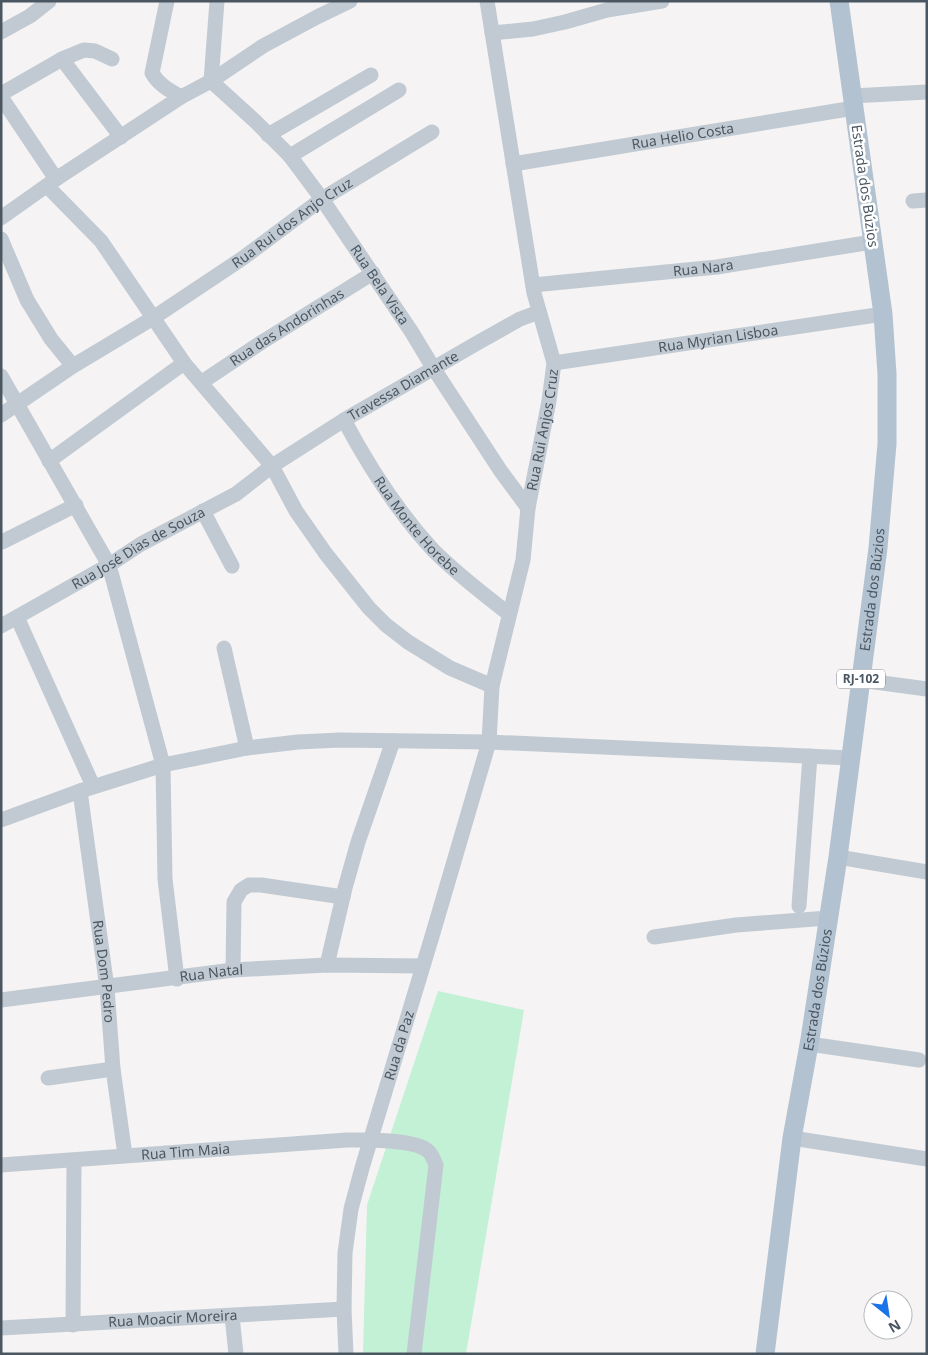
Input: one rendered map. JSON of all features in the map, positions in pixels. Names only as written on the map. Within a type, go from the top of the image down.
[{"type":"main road","name":"Estrada dos Búzios","points":[[765,1354],[792,1138],[809,1044],[838,856],[878,548],[887,444],[887,374],[883,314],[839,1]]},
{"type":"street","points":[[1,32],[30,16],[49,1]]},
{"type":"street","points":[[167,1],[152,73],[163,86],[180,97]]},
{"type":"street","points":[[211,81],[217,1]]},
{"type":"street","points":[[1,218],[51,182],[180,97],[211,81],[263,46],[317,16],[350,1]]},
{"type":"street","name":"Rua Rui Anjos Cruz","points":[[488,1],[533,285],[554,363],[549,401],[528,508],[523,560],[492,686],[488,742]]},
{"type":"street","points":[[492,33],[533,29],[607,10],[662,1]]},
{"type":"street","points":[[112,59],[95,51],[84,50],[62,59],[1,96],[51,182],[101,241],[184,363],[272,466],[296,511],[326,554],[369,608],[408,642],[433,658],[450,668],[492,686]]},
{"type":"street","points":[[62,59],[120,137]]},
{"type":"street","points":[[268,134],[371,75]]},
{"type":"street","name":"Rua Bela Vista","points":[[211,81],[290,156],[322,199],[411,330],[434,369],[500,470],[528,508]]},
{"type":"street","points":[[290,156],[399,90]]},
{"type":"street","name":"Rua Helio Costa","points":[[513,164],[853,102],[927,92]]},
{"type":"street","name":"Rua Rui dos Anjo Cruz","points":[[1,416],[73,366],[153,318],[243,258],[322,199],[432,132]]},
{"type":"street","points":[[1,239],[27,300],[51,338],[73,366]]},
{"type":"street","name":"Rua Nara","points":[[533,285],[717,267],[872,242]]},
{"type":"street","name":"Rua das Andorinhas","points":[[202,382],[373,273]]},
{"type":"street","name":"Travessa Diamante","points":[[272,466],[344,420],[520,319],[539,312]]},
{"type":"street","name":"Rua Myrian Lisboa","points":[[554,363],[883,314]]},
{"type":"street","points":[[49,460],[184,363]]},
{"type":"street","points":[[1,376],[109,565],[163,765],[165,879],[177,979]]},
{"type":"street","name":"Rua Monte Horebe","points":[[344,420],[366,461],[409,522],[434,551],[509,614]]},
{"type":"street","name":"Rua José Dias de Souza","points":[[1,626],[109,565],[141,544],[236,494],[272,466]]},
{"type":"street","points":[[2,542],[76,505]]},
{"type":"street","points":[[202,511],[232,566]]},
{"type":"street","name":"Rua Dom Pedro","points":[[17,617],[86,788],[107,988],[113,1069],[125,1155]]},
{"type":"street","points":[[224,648],[247,748]]},
{"type":"street","points":[[860,680],[927,689]]},
{"type":"street","points":[[1,820],[86,788],[163,765],[247,748],[298,742],[340,740],[488,742],[850,758]]},
{"type":"street","points":[[327,965],[358,842],[394,741]]},
{"type":"street","name":"Rua da Paz","points":[[346,1354],[344,1309],[345,1253],[352,1209],[488,742]]},
{"type":"street","points":[[799,906],[810,756]]},
{"type":"street","points":[[838,856],[927,872]]},
{"type":"street","points":[[233,970],[234,902],[241,890],[249,886],[262,885],[343,897]]},
{"type":"street","points":[[654,937],[736,925],[828,918]]},
{"type":"street","name":"Rua Natal","points":[[1,1000],[177,979],[233,970],[327,965],[423,966]]},
{"type":"street","points":[[809,1044],[919,1060]]},
{"type":"street","points":[[48,1078],[113,1069]]},
{"type":"street","points":[[792,1138],[927,1159]]},
{"type":"street","name":"Rua Tim Maia","points":[[1,1165],[347,1140],[418,1144],[430,1152],[436,1165],[414,1354]]},
{"type":"street","points":[[74,1161],[74,1325]]},
{"type":"street","name":"Rua Moacir Moreira","points":[[1,1328],[344,1309]]},
{"type":"street","points":[[232,1316],[236,1354]]},
{"type":"green space","points":[[438,991],[524,1010],[466,1354],[363,1354],[367,1205]]}]
